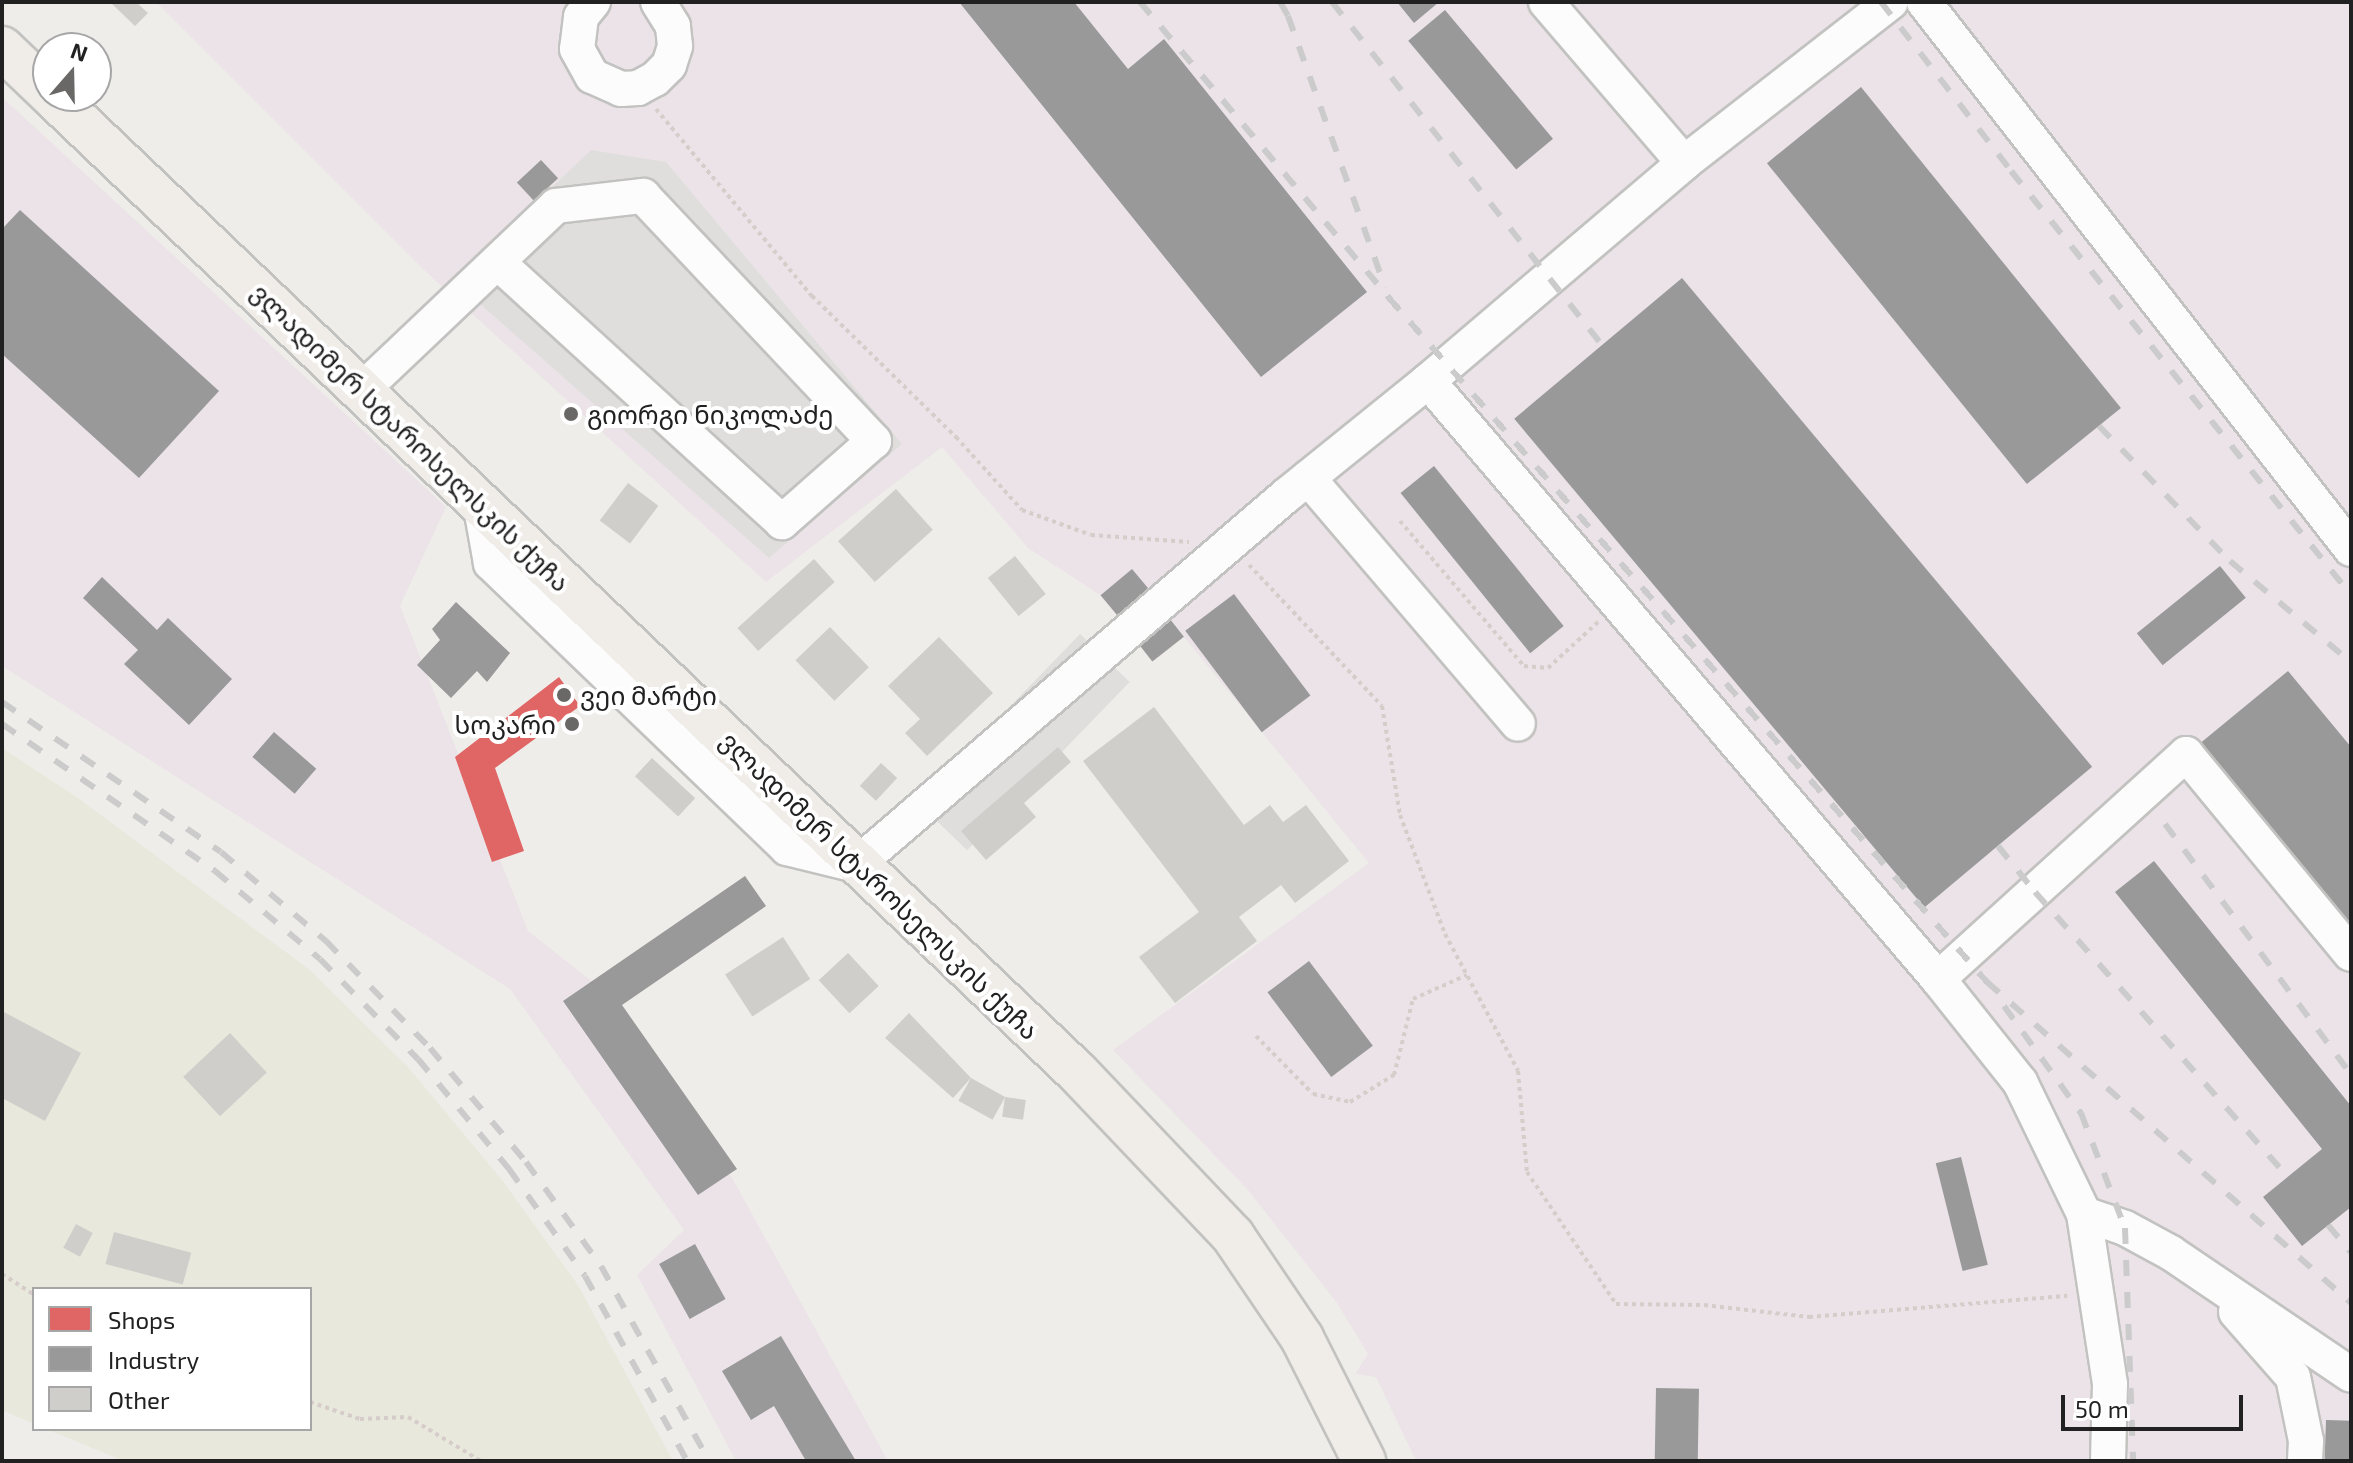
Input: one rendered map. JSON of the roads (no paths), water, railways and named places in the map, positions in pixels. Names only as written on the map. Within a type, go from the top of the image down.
[{"type":"main road","points":[[2,48],[32,77]]},
{"type":"main road","name":"ვლადიმერ სტაროსელსკის ქუჩა","points":[[69,112],[856,865],[1078,1073],[1233,1236],[1302,1338],[1332,1392],[1364,1461]]},
{"type":"lane","points":[[1546,2],[1684,163]]},
{"type":"lane","points":[[480,502],[491,563],[787,848],[856,865],[1229,544],[1428,381],[1684,163],[1891,2]]},
{"type":"lane","points":[[1924,2],[2351,549]]},
{"type":"lane","points":[[591,3],[576,32],[582,64],[606,85],[638,88],[655,79],[669,65],[674,36],[664,4]]},
{"type":"lane","points":[[362,390],[556,206],[643,196],[874,441],[782,522],[498,263]]},
{"type":"lane","points":[[1428,381],[1938,979],[2020,1082],[2084,1214],[2110,1384],[2108,1461]]},
{"type":"lane","points":[[1308,478],[1518,724]]},
{"type":"lane","points":[[575,644],[627,643],[626,693]]},
{"type":"lane","points":[[1938,979],[2186,754],[2351,954]]},
{"type":"lane","points":[[2084,1214],[2125,1228],[2171,1253],[2351,1375]]},
{"type":"lane","points":[[2171,1253],[2230,1306],[2293,1377],[2306,1441],[2305,1461]]},
{"type":"railway","points":[[1140,2],[1389,298],[1987,982],[2351,1303]]},
{"type":"railway","points":[[1280,2],[1288,16],[1385,287]]},
{"type":"railway","points":[[1332,2],[1602,345]]},
{"type":"railway","points":[[1881,2],[2011,171],[2351,595]]},
{"type":"railway","points":[[2099,426],[2230,561],[2351,662]]},
{"type":"railway","points":[[2,702],[221,852],[326,941],[430,1048],[526,1162],[601,1266],[709,1461]]},
{"type":"railway","points":[[2,724],[215,871],[320,959],[418,1059],[509,1169],[585,1276],[687,1461]]},
{"type":"railway","points":[[2165,824],[2351,1074]]},
{"type":"railway","points":[[1998,846],[2035,892],[2288,1177]]},
{"type":"railway","points":[[2004,1006],[2081,1113],[2125,1228],[2133,1461]]},
{"type":"railway","points":[[2328,1225],[2351,1252]]},
{"type":"place","name":"გიორგი ნიკოლაძე","points":[[571,414]]},
{"type":"place","name":"ვეი მარტი","points":[[564,695]]},
{"type":"place","name":"სოკარი","points":[[572,724]]}]
